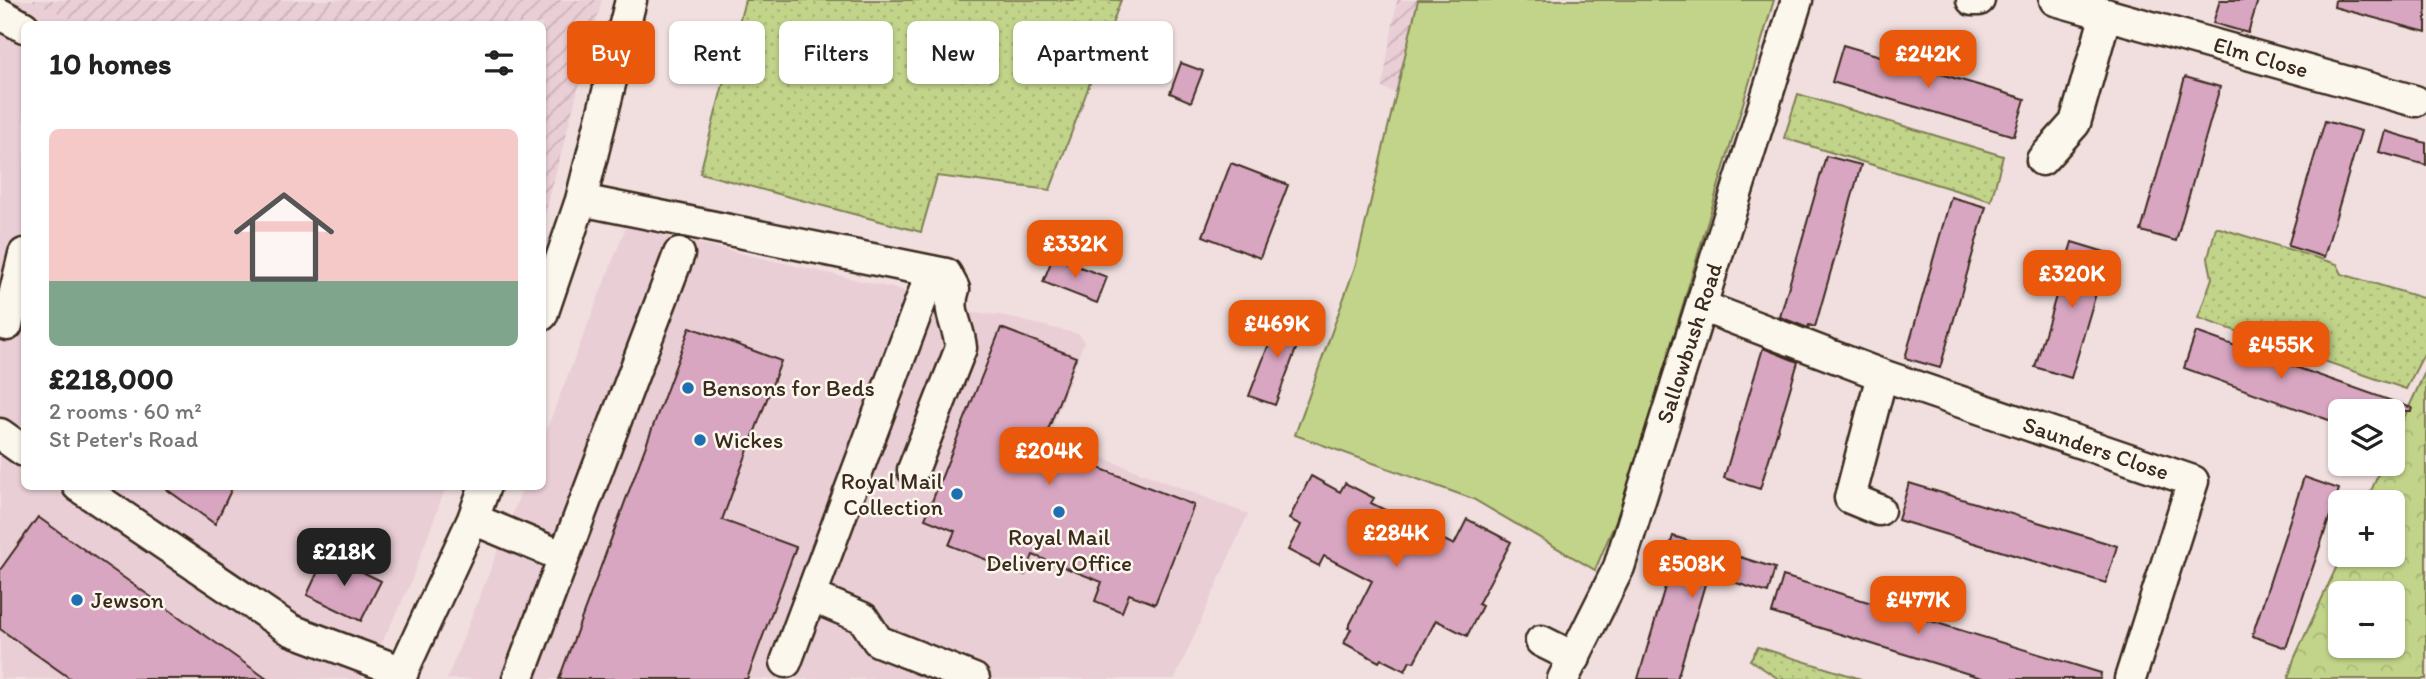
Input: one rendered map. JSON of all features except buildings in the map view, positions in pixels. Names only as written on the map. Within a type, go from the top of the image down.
[{"type":"street","points":[[546,291],[551,261],[581,201],[631,0]]},
{"type":"street","name":"Sallowbush Road","points":[[1569,668],[1619,567],[1797,0]]},
{"type":"street","points":[[1972,0],[1979,0]]},
{"type":"street","name":"Elm Close","points":[[2055,0],[2415,101]]},
{"type":"street","points":[[2042,160],[2075,123],[2106,14]]},
{"type":"street","points":[[0,15],[21,26]]},
{"type":"street","points":[[581,201],[946,274],[954,289],[949,304],[959,332],[961,348],[913,470]]},
{"type":"street","points":[[518,679],[679,254]]},
{"type":"street","points":[[7,325],[21,267]]},
{"type":"street","points":[[786,662],[932,271]]},
{"type":"street","name":"Saunders Close","points":[[1701,306],[1882,375],[2193,481],[2130,679]]},
{"type":"street","points":[[1879,510],[1850,498],[1882,375]]},
{"type":"street","points":[[0,434],[21,449]]},
{"type":"street","points":[[84,490],[291,630],[401,676],[473,519],[484,490]]},
{"type":"street","points":[[473,519],[565,557]]},
{"type":"street","points":[[811,596],[863,618],[878,641],[974,679]]},
{"type":"street","points":[[1541,640],[1569,668]]},
{"type":"shaded area","points":[[0,0],[31,0],[76,21],[21,21],[21,490],[445,490],[409,587],[361,679],[0,679]]},
{"type":"shaded area","points":[[31,0],[602,0],[596,21],[567,21],[567,84],[580,84],[546,210],[546,21],[76,21]]},
{"type":"shaded area","points":[[1397,0],[1421,0],[1396,93],[1382,88]]},
{"type":"shaded area","points":[[626,227],[906,291],[933,318],[952,317],[953,306],[971,309],[970,313],[999,315],[1079,334],[1084,342],[1049,437],[1248,514],[1175,679],[447,679],[522,490],[546,490],[546,430]]},
{"type":"green space","points":[[745,0],[1121,0],[1113,21],[1013,21],[1013,84],[1090,84],[1050,190],[937,176],[921,232],[700,173],[723,84],[765,84],[765,21],[740,21]]},
{"type":"green space","points":[[1418,0],[1774,0],[1624,502],[1595,570],[1473,499],[1295,435],[1356,264]]},
{"type":"green space","points":[[1798,94],[2003,156],[1991,201],[1784,138]]},
{"type":"green space","points":[[2216,227],[2337,264],[2342,274],[2426,299],[2426,350],[2406,389],[2198,318],[2212,278],[2208,258]]},
{"type":"green space","points":[[2426,370],[2426,679],[2288,679],[2294,659],[2328,585],[2328,658],[2405,658],[2405,581],[2330,581],[2336,567],[2405,567],[2405,490],[2371,490],[2378,476],[2405,476],[2405,416]]},
{"type":"green space","points":[[1758,647],[1861,679],[1779,679],[1750,660]]},
{"type":"place","name":"Bensons for Beds","points":[[688,388]]},
{"type":"place","name":"Wickes","points":[[700,440]]},
{"type":"place","name":"Royal Mail Collection","points":[[957,494]]},
{"type":"place","name":"Royal Mail Delivery Office","points":[[1059,512]]},
{"type":"place","name":"Jewson","points":[[77,600]]}]
